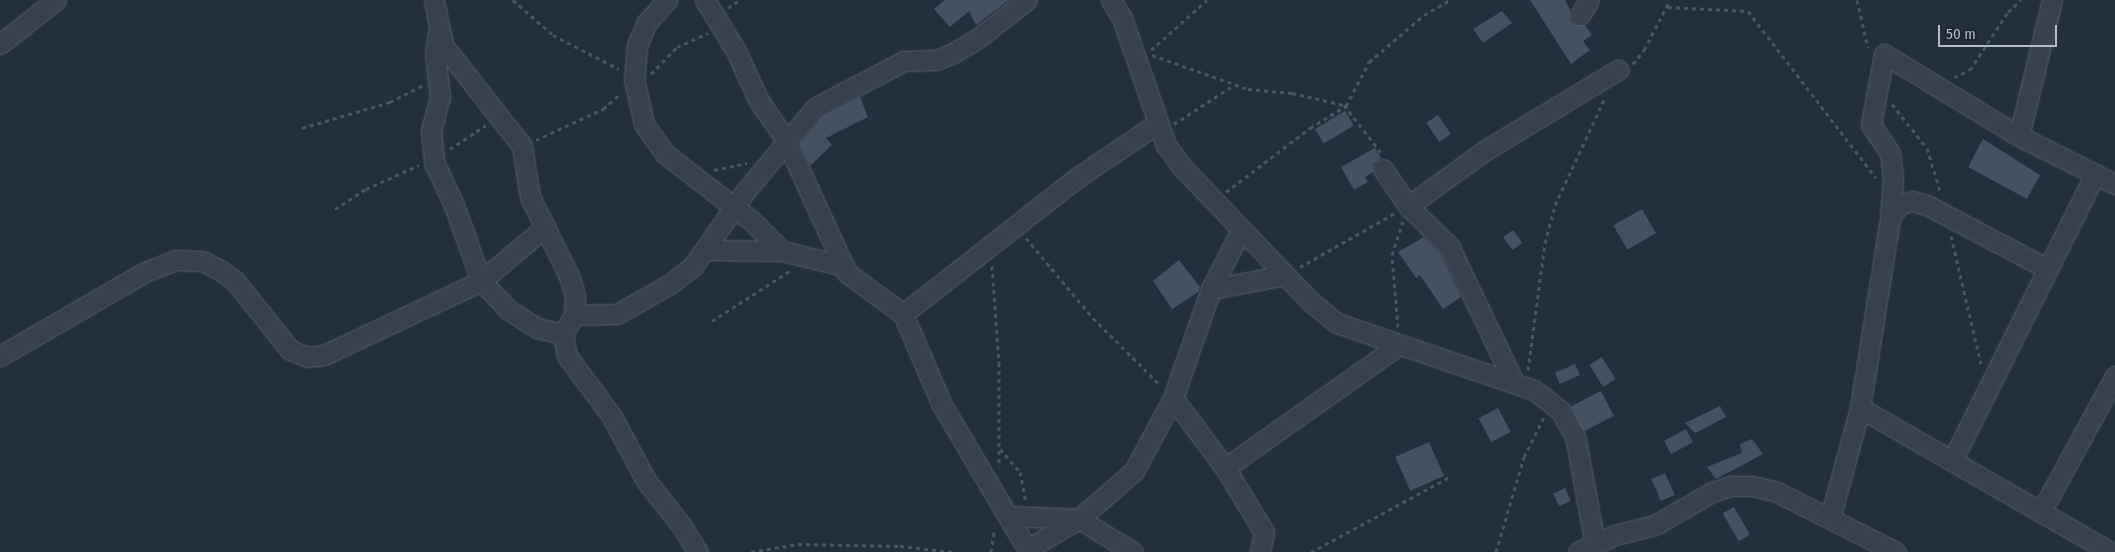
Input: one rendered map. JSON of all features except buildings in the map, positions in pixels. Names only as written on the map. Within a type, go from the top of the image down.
[{"type":"street","points":[[0,44],[56,0]]},
{"type":"street","points":[[434,0],[438,30],[443,45],[522,146],[530,197],[569,276],[576,304],[574,315],[563,334],[567,356],[610,415],[647,482],[681,525],[698,552]]},
{"type":"street","points":[[667,0],[647,22],[637,46],[635,84],[644,124],[664,153],[752,221],[782,251]]},
{"type":"street","points":[[705,0],[736,51],[759,100],[786,140],[847,273],[903,314],[942,405],[999,498],[1002,521],[1028,550],[1079,519],[1134,471],[1173,398],[1211,289],[1241,230]]},
{"type":"street","points":[[574,315],[617,314],[642,302],[670,284],[707,250],[734,208],[772,158],[816,107],[904,61],[936,60],[953,52],[977,39],[1027,0]]},
{"type":"street","points":[[1111,0],[1122,18],[1166,146],[1182,167],[1241,230],[1285,275],[1336,322],[1520,385],[1560,410],[1575,436],[1587,548],[1655,525],[1712,492],[1731,486],[1752,486],[1777,492],[1896,552]]},
{"type":"street","points":[[2019,136],[2052,0]]},
{"type":"street","points":[[438,30],[435,54],[440,97],[431,131],[434,162],[458,214],[481,281],[510,311],[537,328],[563,334]]},
{"type":"street","points":[[1830,518],[1860,408],[1890,218],[1893,178],[1890,153],[1871,124],[1884,54],[2019,136],[2115,184]]},
{"type":"street","points":[[1408,206],[1484,151],[1618,70]]},
{"type":"street","points":[[903,314],[1015,225],[1160,127]]},
{"type":"street","points":[[1384,171],[1408,206],[1449,246],[1520,385]]},
{"type":"street","points":[[1952,461],[2095,174]]},
{"type":"street","points":[[1890,218],[1900,204],[1912,200],[1927,205],[2048,269]]},
{"type":"street","points":[[0,356],[145,272],[176,260],[202,261],[220,270],[235,281],[290,350],[308,357],[324,355],[481,281],[545,227]]},
{"type":"street","points":[[707,250],[782,251],[844,266]]},
{"type":"street","points":[[1211,289],[1285,275]]},
{"type":"street","points":[[1224,468],[1399,345]]},
{"type":"street","points":[[2041,512],[2115,376]]},
{"type":"street","points":[[1173,398],[1224,468],[1264,532],[1260,552]]},
{"type":"street","points":[[1860,408],[2110,552]]},
{"type":"street","points":[[1002,521],[1030,517],[1079,519],[1133,552]]},
{"type":"path","points":[[513,0],[554,35],[635,84]]},
{"type":"path","points":[[1207,0],[1147,54],[1234,84],[1346,106],[1394,169],[1384,171]]},
{"type":"path","points":[[1214,201],[1310,128],[1346,106],[1369,62],[1424,15],[1450,0]]},
{"type":"path","points":[[1618,70],[1627,71],[1644,50],[1670,0]]},
{"type":"path","points":[[1936,86],[1970,70],[2008,12],[2021,0]]},
{"type":"path","points":[[1668,7],[1748,11],[1891,199]]},
{"type":"path","points":[[522,146],[603,109],[677,47],[720,27]]},
{"type":"path","points":[[302,128],[390,102],[438,79]]},
{"type":"path","points":[[1160,127],[1234,84]]},
{"type":"path","points":[[1520,385],[1545,243],[1555,205],[1606,95]]},
{"type":"path","points":[[689,174],[772,158]]},
{"type":"path","points":[[1285,275],[1408,206]]},
{"type":"path","points":[[1399,345],[1392,255],[1408,206]]},
{"type":"path","points":[[1015,225],[1093,318],[1173,398]]},
{"type":"path","points":[[991,244],[999,363],[999,498]]},
{"type":"path","points":[[712,321],[809,258]]},
{"type":"path","points":[[1496,552],[1524,457],[1551,403]]},
{"type":"path","points":[[999,448],[1020,472],[1030,517]]},
{"type":"path","points":[[1311,552],[1448,478]]},
{"type":"path","points":[[991,552],[1002,521]]},
{"type":"path","points":[[751,552],[798,544],[900,546],[953,552]]}]
